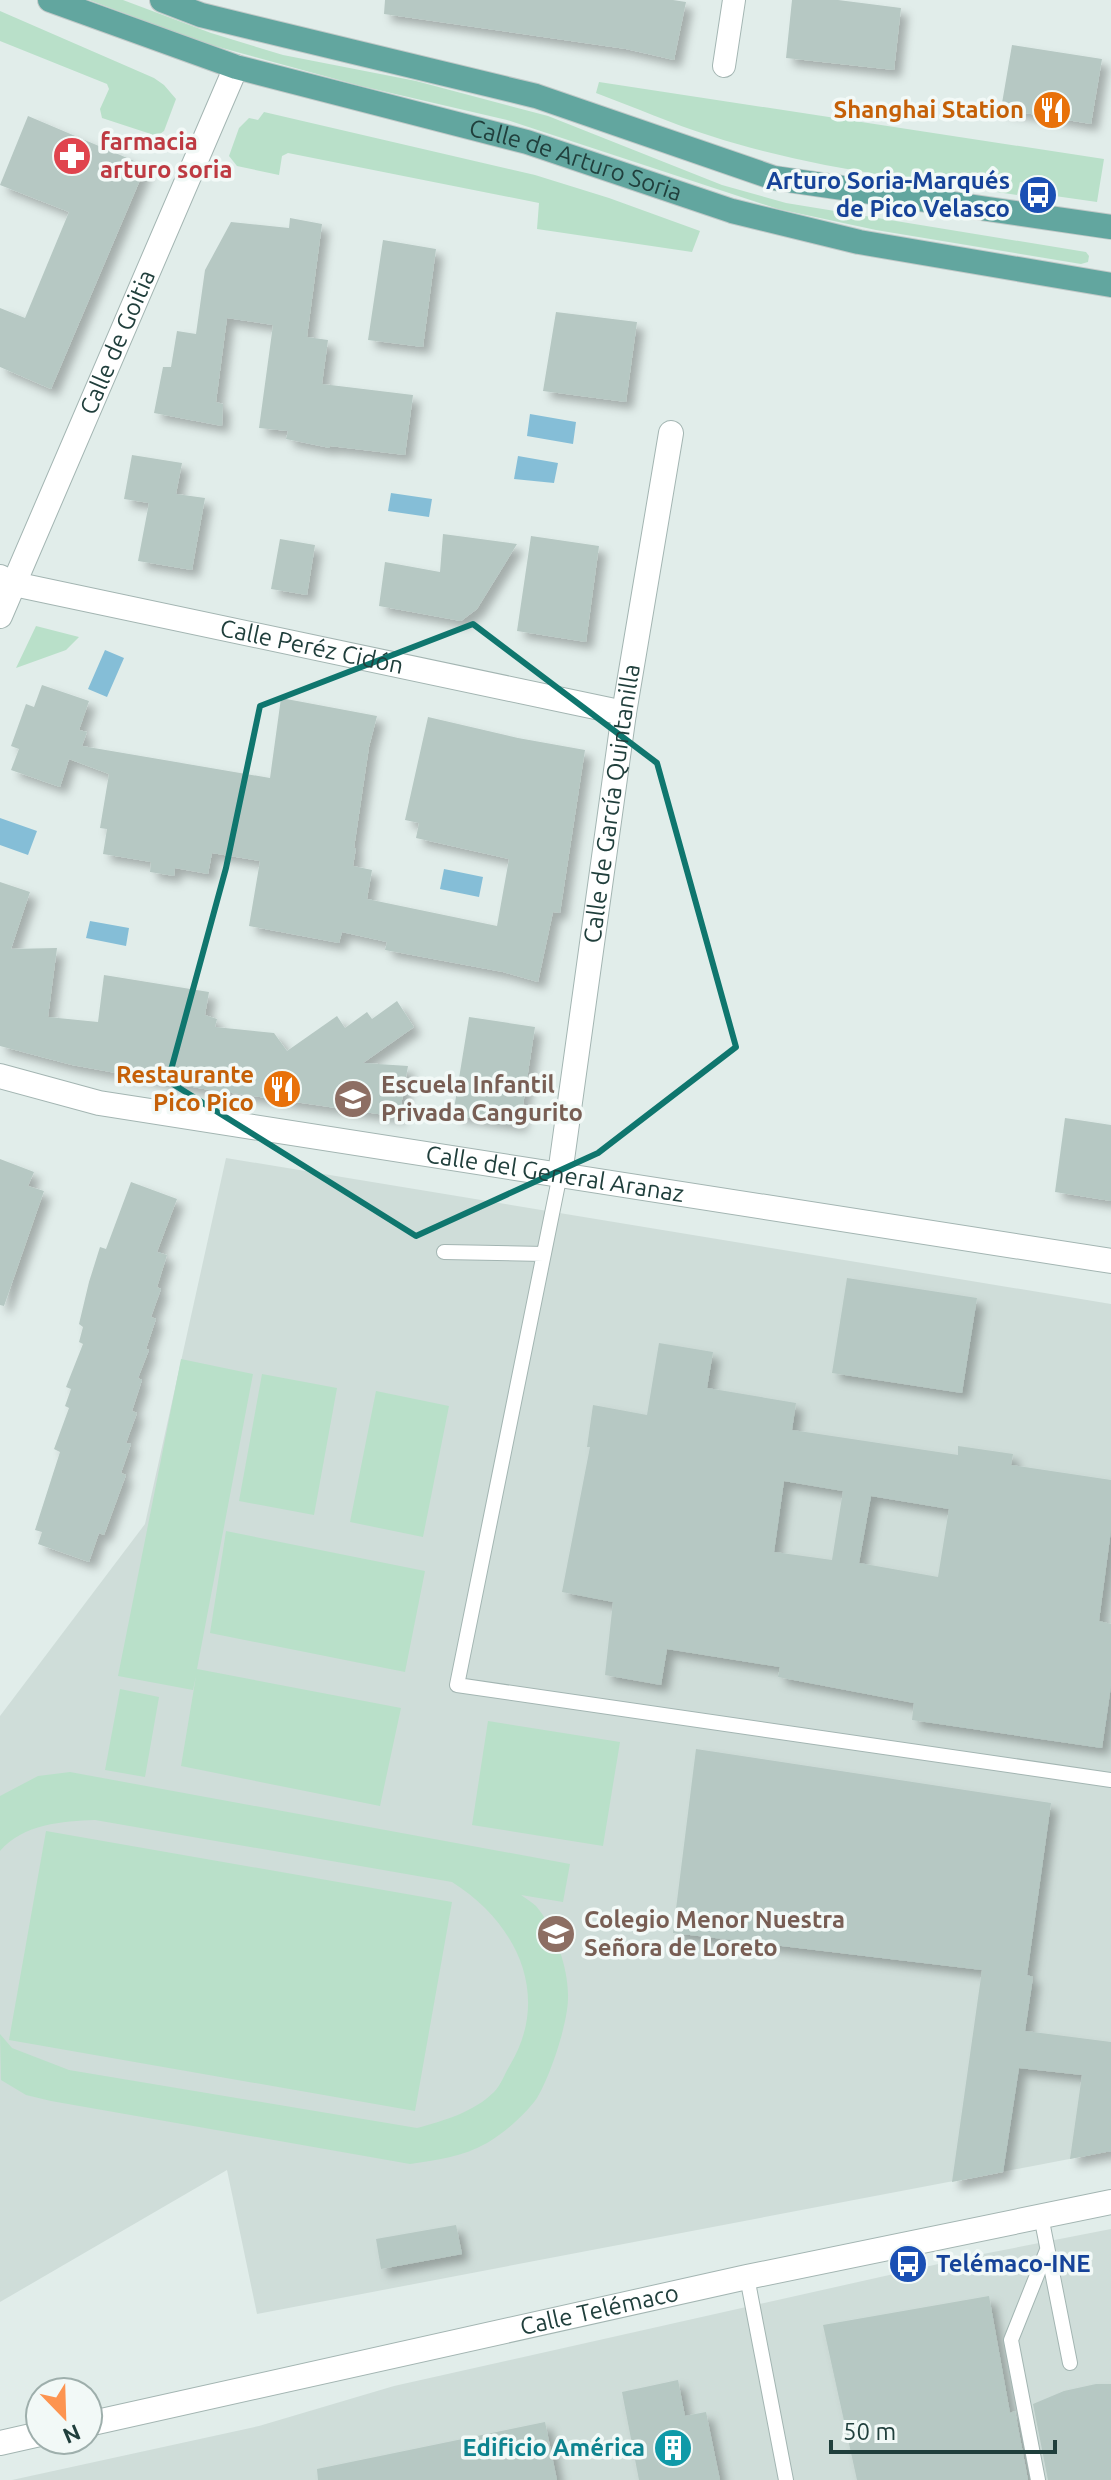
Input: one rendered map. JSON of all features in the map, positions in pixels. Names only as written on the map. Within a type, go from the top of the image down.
[{"type":"main road","name":"Calle de Arturo Soria","points":[[50,0],[236,67],[527,142],[746,214],[859,242],[1111,285]]},
{"type":"main road","name":"Calle de Arturo Soria","points":[[162,0],[201,15],[536,96],[774,178],[1111,227]]},
{"type":"street","points":[[724,66],[734,0]]},
{"type":"street","name":"Calle de Goitia","points":[[0,616],[7,580],[236,67]]},
{"type":"street","name":"Calle de García Quintanilla","points":[[560,1174],[624,713],[671,433]]},
{"type":"street","name":"Calle Peréz Cidón","points":[[7,580],[624,713]]},
{"type":"street","name":"Calle del General Aranaz","points":[[0,1076],[99,1103],[1111,1261]]},
{"type":"street","name":"Calle Telémaco","points":[[104,2420],[747,2277],[1111,2202]]},
{"type":"street","points":[[0,2443],[24,2438]]},
{"type":"lane","points":[[560,1174],[457,1685],[1111,1780]]},
{"type":"lane","points":[[444,1252],[544,1254]]},
{"type":"lane","points":[[1041,2216],[1070,2363]]},
{"type":"lane","points":[[1038,2480],[1011,2340],[1047,2250]]},
{"type":"lane","points":[[747,2277],[786,2480]]},
{"type":"highlighted area","points":[[473,624],[657,763],[736,1047],[598,1153],[416,1236],[168,1081],[226,868],[260,706]]},
{"type":"shaded area","name":"Colegio Menor Nuestra Señora de Loreto","points":[[226,1158],[1111,1304],[1111,2151],[257,2314],[227,2170],[0,2302],[0,1716],[145,1524]]},
{"type":"shaded area","points":[[1111,2229],[1111,2480],[12,2480],[259,2426],[394,2386],[983,2254]]},
{"type":"green space","points":[[89,0],[123,0],[211,33],[283,55],[416,81],[548,116],[722,185],[786,203],[1086,252],[1088,262],[1081,264],[876,230],[778,209],[507,120],[361,86],[204,43]]},
{"type":"green space","points":[[0,11],[164,85],[176,99],[164,131],[157,136],[102,118],[100,109],[109,89],[107,84],[0,41]]},
{"type":"green space","points":[[599,82],[1104,159],[1097,202],[1055,196],[1054,186],[1020,182],[1017,195],[862,172],[786,157],[696,131],[596,93]]},
{"type":"green space","points":[[264,112],[535,175],[700,231],[692,252],[537,229],[539,203],[288,153],[282,156],[279,175],[237,166],[229,156],[239,128],[249,118],[258,120]]},
{"type":"green space","points":[[36,626],[79,637],[66,650],[16,668]]},
{"type":"green space","points":[[181,1359],[253,1374],[197,1669],[401,1708],[380,1806],[181,1766],[196,1676],[193,1690],[118,1676]]},
{"type":"green space","points":[[262,1374],[337,1388],[314,1515],[239,1501]]},
{"type":"green space","points":[[376,1391],[449,1406],[423,1537],[350,1522]]},
{"type":"green space","points":[[226,1531],[425,1571],[405,1672],[210,1633]]},
{"type":"green space","points":[[120,1689],[159,1697],[145,1777],[105,1770]]},
{"type":"green space","points":[[488,1721],[620,1742],[603,1846],[472,1825]]},
{"type":"green space","points":[[70,1772],[570,1864],[563,1902],[521,1895],[536,1906],[549,1926],[560,1950],[568,1987],[562,2035],[537,2098],[514,2123],[478,2148],[459,2155],[410,2164],[51,2101],[26,2095],[1,2080],[0,2034],[12,2048],[69,2070],[417,2128],[458,2115],[486,2099],[499,2086],[522,2039],[528,2012],[527,1987],[521,1962],[510,1939],[494,1918],[475,1898],[452,1882],[95,1820],[44,1826],[20,1835],[0,1851],[0,1796],[38,1776]]},
{"type":"green space","points":[[46,1831],[452,1902],[415,2111],[9,2040]]},
{"type":"water","points":[[530,414],[576,422],[573,444],[527,436]]},
{"type":"water","points":[[518,456],[558,463],[554,483],[514,479]]},
{"type":"water","points":[[391,493],[432,499],[429,517],[388,511]]},
{"type":"water","points":[[105,650],[124,658],[107,697],[88,689]]},
{"type":"water","points":[[0,818],[37,831],[28,855],[0,845]]},
{"type":"water","points":[[444,869],[483,877],[479,897],[440,889]]},
{"type":"water","points":[[90,921],[129,928],[126,946],[86,938]]},
{"type":"building","points":[[385,0],[686,2],[674,60],[626,49],[384,14]]},
{"type":"building","points":[[792,0],[838,0],[901,8],[894,70],[786,58]]},
{"type":"building","points":[[1012,45],[1102,59],[1091,124],[1001,109]]},
{"type":"building","points":[[28,116],[146,166],[51,389],[0,367],[0,308],[25,318],[69,212],[0,185]]},
{"type":"building","points":[[290,218],[322,224],[307,337],[328,340],[322,384],[413,395],[405,455],[330,448],[286,439],[288,431],[259,428],[273,325],[227,318],[216,402],[223,404],[222,426],[154,413],[163,367],[171,367],[177,331],[196,334],[205,270],[231,222],[289,228]]},
{"type":"building","points":[[383,240],[436,249],[423,347],[368,340]]},
{"type":"building","points":[[556,312],[637,322],[626,402],[543,391]]},
{"type":"building","points":[[132,455],[182,463],[176,494],[205,498],[192,570],[138,561],[149,503],[124,499]]},
{"type":"building","points":[[443,534],[517,544],[477,609],[461,621],[379,606],[385,562],[440,572]]},
{"type":"building","points":[[531,536],[599,546],[586,642],[517,631]]},
{"type":"building","points":[[280,539],[315,545],[307,595],[271,589]]},
{"type":"building","points":[[42,685],[89,701],[79,730],[87,732],[82,746],[270,778],[281,698],[377,716],[369,747],[353,866],[372,870],[367,899],[497,926],[509,859],[416,838],[419,823],[405,820],[428,717],[585,750],[560,913],[553,912],[538,982],[503,972],[385,950],[387,942],[342,932],[339,943],[249,926],[260,861],[212,853],[208,874],[175,868],[174,876],[150,872],[151,862],[103,854],[107,829],[100,828],[109,774],[69,759],[60,787],[11,770],[19,749],[11,746],[26,704],[34,707]]},
{"type":"building","points":[[0,882],[30,892],[11,949],[57,948],[48,1017],[98,1022],[104,975],[209,992],[205,1015],[217,1019],[215,1027],[274,1033],[287,1051],[337,1016],[345,1028],[367,1012],[372,1019],[397,1001],[414,1027],[363,1063],[408,1066],[399,1117],[204,1089],[72,1065],[0,1046]]},
{"type":"building","points":[[469,1017],[535,1027],[520,1125],[453,1115]]},
{"type":"building","points":[[1065,1118],[1111,1125],[1111,1201],[1055,1192]]},
{"type":"building","points":[[0,1159],[34,1172],[28,1186],[44,1191],[4,1306],[0,1305]]},
{"type":"building","points":[[131,1182],[177,1199],[157,1252],[167,1255],[157,1287],[161,1289],[151,1317],[156,1319],[146,1349],[149,1350],[138,1378],[142,1380],[132,1411],[137,1413],[126,1443],[131,1444],[121,1473],[126,1475],[104,1535],[99,1533],[89,1562],[38,1544],[42,1532],[35,1530],[60,1452],[54,1449],[69,1408],[65,1406],[71,1389],[66,1387],[83,1344],[79,1342],[83,1327],[79,1324],[89,1282],[100,1247],[106,1249]]},
{"type":"building","points":[[847,1278],[977,1298],[962,1393],[832,1373]]},
{"type":"building","points":[[659,1343],[713,1352],[707,1388],[796,1403],[792,1430],[958,1455],[958,1446],[1013,1454],[1011,1465],[1111,1480],[1111,1530],[1099,1621],[1111,1624],[1111,1686],[1102,1748],[912,1720],[914,1703],[778,1677],[780,1667],[667,1649],[661,1685],[605,1675],[613,1602],[562,1592],[590,1447],[587,1447],[593,1405],[647,1415]],"holes":[[[784,1481],[843,1491],[832,1560],[774,1552]],[[871,1496],[949,1509],[938,1577],[859,1563]]]},
{"type":"building","points":[[696,1749],[1051,1803],[1027,1975],[1033,1977],[1025,2031],[1111,2042],[1111,2151],[1070,2159],[1082,2075],[1019,2068],[1003,2172],[952,2182],[982,1970],[673,1933]]},
{"type":"building","points":[[456,2225],[462,2254],[381,2269],[376,2239]]},
{"type":"building","points":[[989,2296],[1010,2413],[1015,2411],[1028,2480],[857,2480],[823,2325]]},
{"type":"building","name":"Edificio América","points":[[678,2380],[685,2416],[706,2412],[720,2480],[639,2480],[622,2392]]},
{"type":"building","points":[[1111,2384],[1111,2480],[1048,2480],[1033,2404],[1064,2391]]},
{"type":"building","points":[[545,2422],[557,2480],[318,2480],[317,2469]]},
{"type":"place","name":"Shanghai Station","points":[[1052,110]]},
{"type":"place","name":"farmacia arturo soria","points":[[72,156]]},
{"type":"place","name":"Arturo Soria-Marqués de Pico Velasco","points":[[1038,195]]},
{"type":"place","name":"Restaurante Pico Pico","points":[[282,1089]]},
{"type":"place","name":"Escuela Infantil Privada Cangurito","points":[[353,1099]]},
{"type":"place","name":"Colegio Menor Nuestra Señora de Loreto","points":[[556,1934]]},
{"type":"place","name":"Telémaco-INE","points":[[908,2264]]},
{"type":"place","name":"Edificio América","points":[[673,2448]]}]
